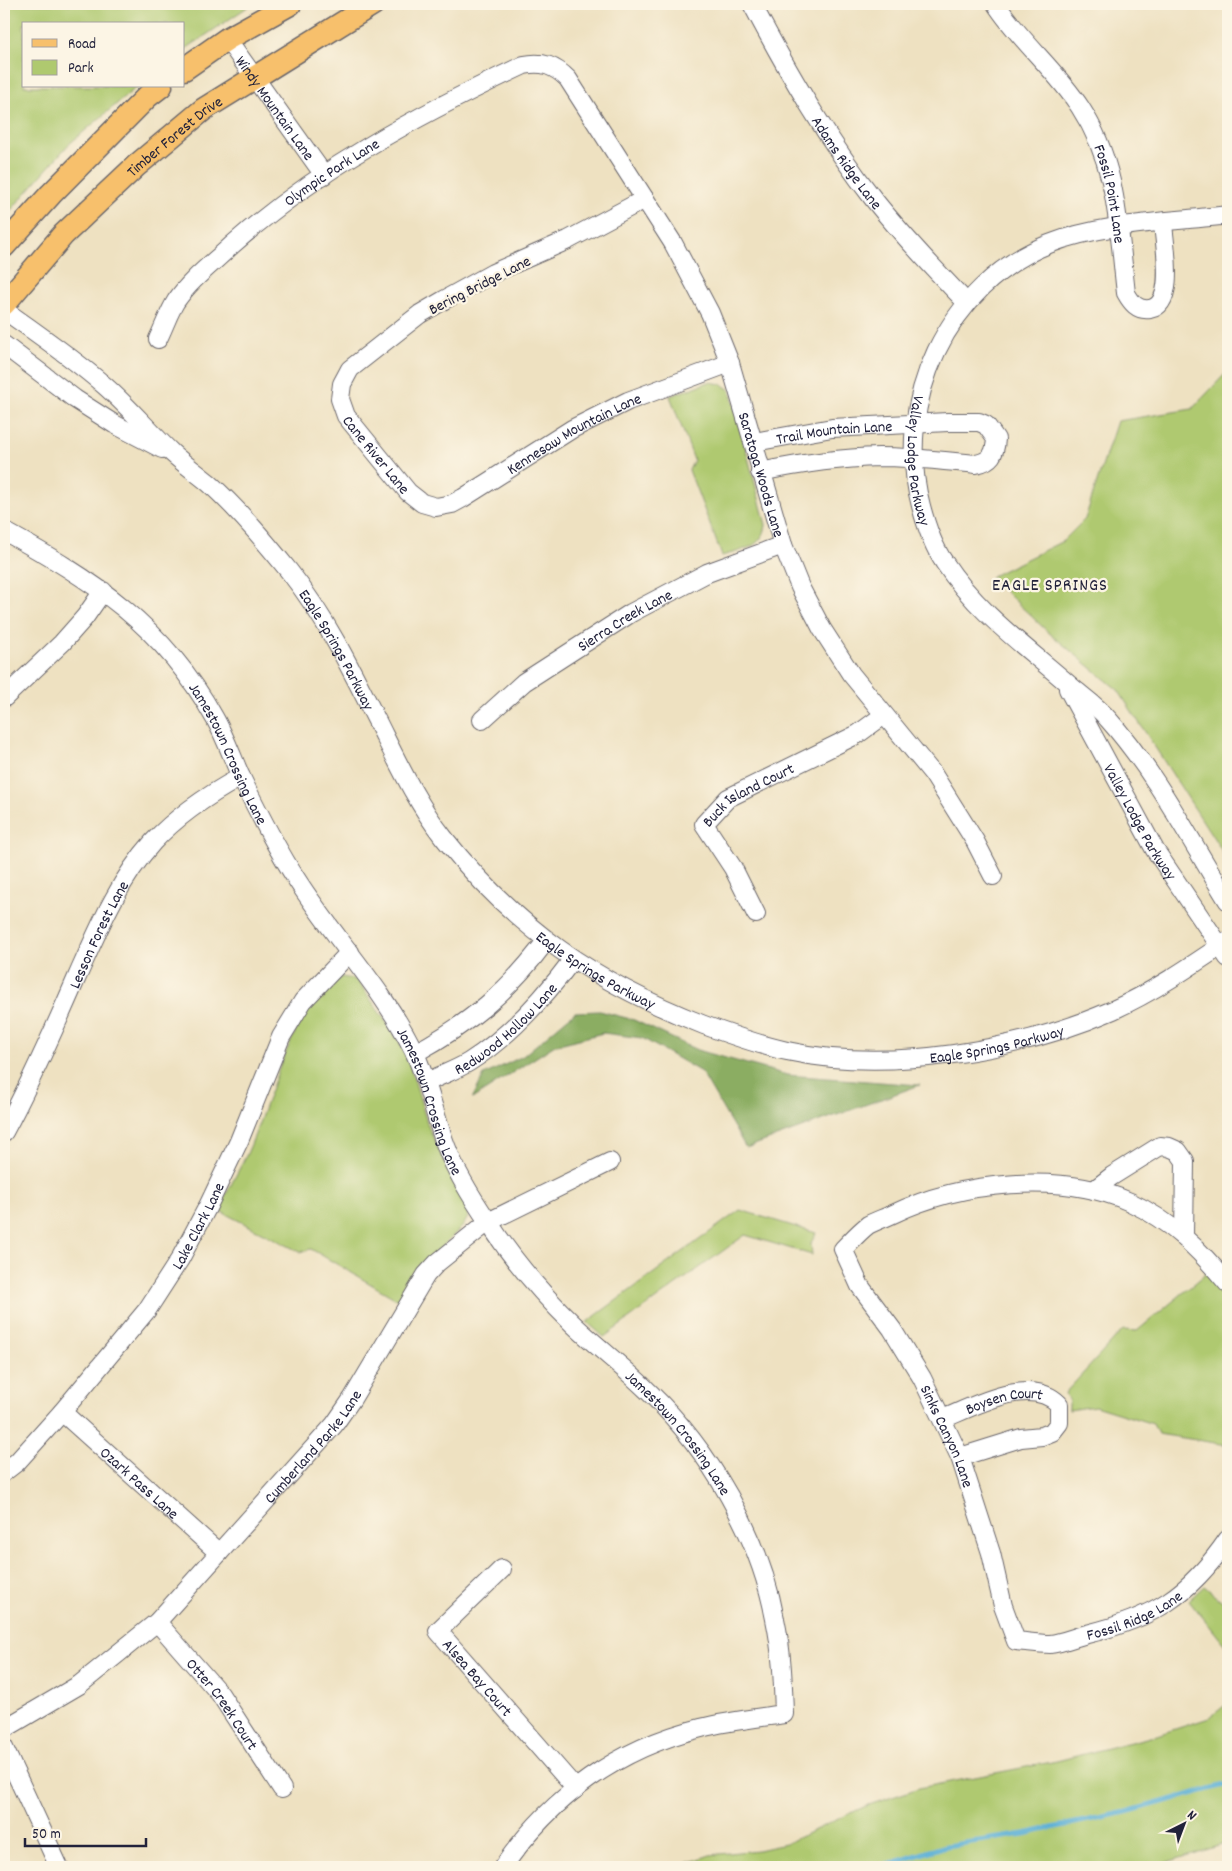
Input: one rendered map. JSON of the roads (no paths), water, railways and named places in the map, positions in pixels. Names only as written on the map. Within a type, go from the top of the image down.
[{"type":"main road","points":[[185,68],[227,39],[290,4]]},
{"type":"main road","name":"Timber Forest Drive","points":[[4,304],[63,235],[136,166],[204,109],[373,4]]},
{"type":"main road","points":[[4,246],[51,194],[148,96],[158,88]]},
{"type":"street","name":"Adams Ridge Lane","points":[[752,4],[785,66],[835,146],[892,221],[921,255],[967,303]]},
{"type":"street","name":"Fossil Point Lane","points":[[996,4],[1074,99],[1092,126],[1112,175],[1126,293],[1133,304],[1142,309],[1151,309],[1159,304],[1168,285],[1163,223]]},
{"type":"street","name":"Windy Mountain Lane","points":[[227,39],[324,175]]},
{"type":"street","name":"Olympic Park Lane","points":[[158,339],[175,303],[190,283],[278,207],[381,137],[454,98],[524,64],[536,62],[547,64]]},
{"type":"street","name":"Saratoga Woods Lane","points":[[547,64],[558,69],[568,79],[645,199],[695,283],[710,313],[730,364],[754,442],[760,472],[783,545],[800,586],[822,629],[851,674],[933,774],[975,841],[993,876]]},
{"type":"street","name":"Bering Bridge Lane","points":[[340,399],[342,384],[350,369],[420,314],[493,273],[568,240],[645,199]]},
{"type":"street","name":"Valley Lodge Parkway","points":[[1228,215],[1118,227],[1077,235],[1048,244],[1014,262],[988,282],[967,303],[950,326],[927,369],[916,404],[912,458],[915,485],[925,523],[942,560],[965,592],[998,624],[1107,717],[1139,756],[1228,901]]},
{"type":"street","name":"Eagle Springs Parkway","points":[[4,310],[104,384],[174,455],[243,515],[292,574],[325,624],[360,688],[414,796],[441,835],[474,874],[509,910],[546,941],[631,994],[727,1033],[788,1052],[891,1060],[942,1057],[1050,1033],[1113,1010],[1226,948]]},
{"type":"street","name":"Eagle Springs Parkway","points":[[4,345],[75,399],[114,424],[174,455]]},
{"type":"street","name":"Kennesaw Mountain Lane","points":[[422,503],[436,507],[452,504],[546,445],[620,405],[730,364]]},
{"type":"street","name":"Cane River Lane","points":[[340,399],[346,416],[408,492],[422,503]]},
{"type":"street","name":"Trail Mountain Lane","points":[[754,442],[788,434],[832,428],[978,422],[992,432],[996,439],[996,448],[992,456],[985,462],[976,464],[912,458],[835,460],[760,472]]},
{"type":"street","name":"Jamestown Crossing Lane","points":[[4,530],[103,591],[131,612],[159,639],[188,674],[216,719],[241,777],[296,878],[397,1017],[427,1082],[447,1149],[488,1222],[542,1293],[684,1427],[712,1467],[736,1511],[760,1566],[770,1600],[783,1666],[784,1714],[702,1727],[668,1738],[630,1754],[597,1772],[576,1789]]},
{"type":"street","name":"Sierra Creek Lane","points":[[482,720],[524,682],[631,613],[707,573],[783,545]]},
{"type":"street","points":[[4,698],[62,643],[85,617],[103,591]]},
{"type":"street","name":"Valley Lodge Parkway","points":[[1064,679],[1155,850],[1226,948]]},
{"type":"street","name":"Buck Island Court","points":[[756,914],[733,868],[704,824],[728,798],[858,734],[884,715]]},
{"type":"street","name":"Lesson Forest Lane","points":[[4,1132],[25,1093],[103,918],[127,876],[154,841],[213,792],[241,777]]},
{"type":"street","name":"Redwood Hollow Lane","points":[[415,1053],[474,1018],[522,971],[546,941]]},
{"type":"street","name":"Lake Clark Lane","points":[[4,1472],[17,1462],[62,1412],[147,1310],[180,1258],[208,1206],[239,1142],[281,1037],[303,1001],[350,952]]},
{"type":"street","name":"Redwood Hollow Lane","points":[[427,1082],[468,1062],[495,1043],[531,1010],[573,959]]},
{"type":"street","points":[[1094,1190],[1112,1176],[1160,1146],[1169,1146],[1178,1151],[1184,1161],[1184,1236]]},
{"type":"street","name":"Cumberland Parke Lane","points":[[4,1729],[79,1685],[157,1622],[334,1425],[352,1399],[426,1276],[437,1263],[488,1222],[610,1162]]},
{"type":"street","name":"Sinks Canyon Lane","points":[[1016,1641],[1003,1606],[991,1553],[960,1457],[922,1378],[897,1337],[860,1286],[843,1249],[869,1225],[918,1202],[951,1194],[1010,1185],[1051,1185],[1094,1190]]},
{"type":"street","points":[[1094,1190],[1129,1202],[1159,1218],[1184,1236],[1207,1258],[1228,1284]]},
{"type":"street","name":"Boysen Court","points":[[943,1419],[1000,1396],[1029,1391],[1052,1397],[1059,1404],[1059,1422],[1052,1432],[1012,1440],[960,1457]]},
{"type":"street","name":"Ozark Pass Lane","points":[[62,1412],[219,1553]]},
{"type":"street","name":"Fossil Ridge Lane","points":[[1016,1641],[1050,1644],[1125,1625],[1149,1614],[1172,1599],[1197,1577],[1228,1539]]},
{"type":"street","name":"Alsea Bay Court","points":[[502,1569],[438,1631],[576,1789]]},
{"type":"street","name":"Otter Creek Court","points":[[157,1622],[220,1694],[282,1789]]},
{"type":"street","points":[[4,1748],[59,1867]]},
{"type":"street","points":[[503,1867],[532,1828],[557,1802],[576,1789]]},
{"type":"waterway","points":[[880,1867],[946,1846],[1024,1834],[1126,1812],[1228,1784]]},
{"type":"district","name":"EAGLE SPRINGS","points":[[1050,584]]}]
